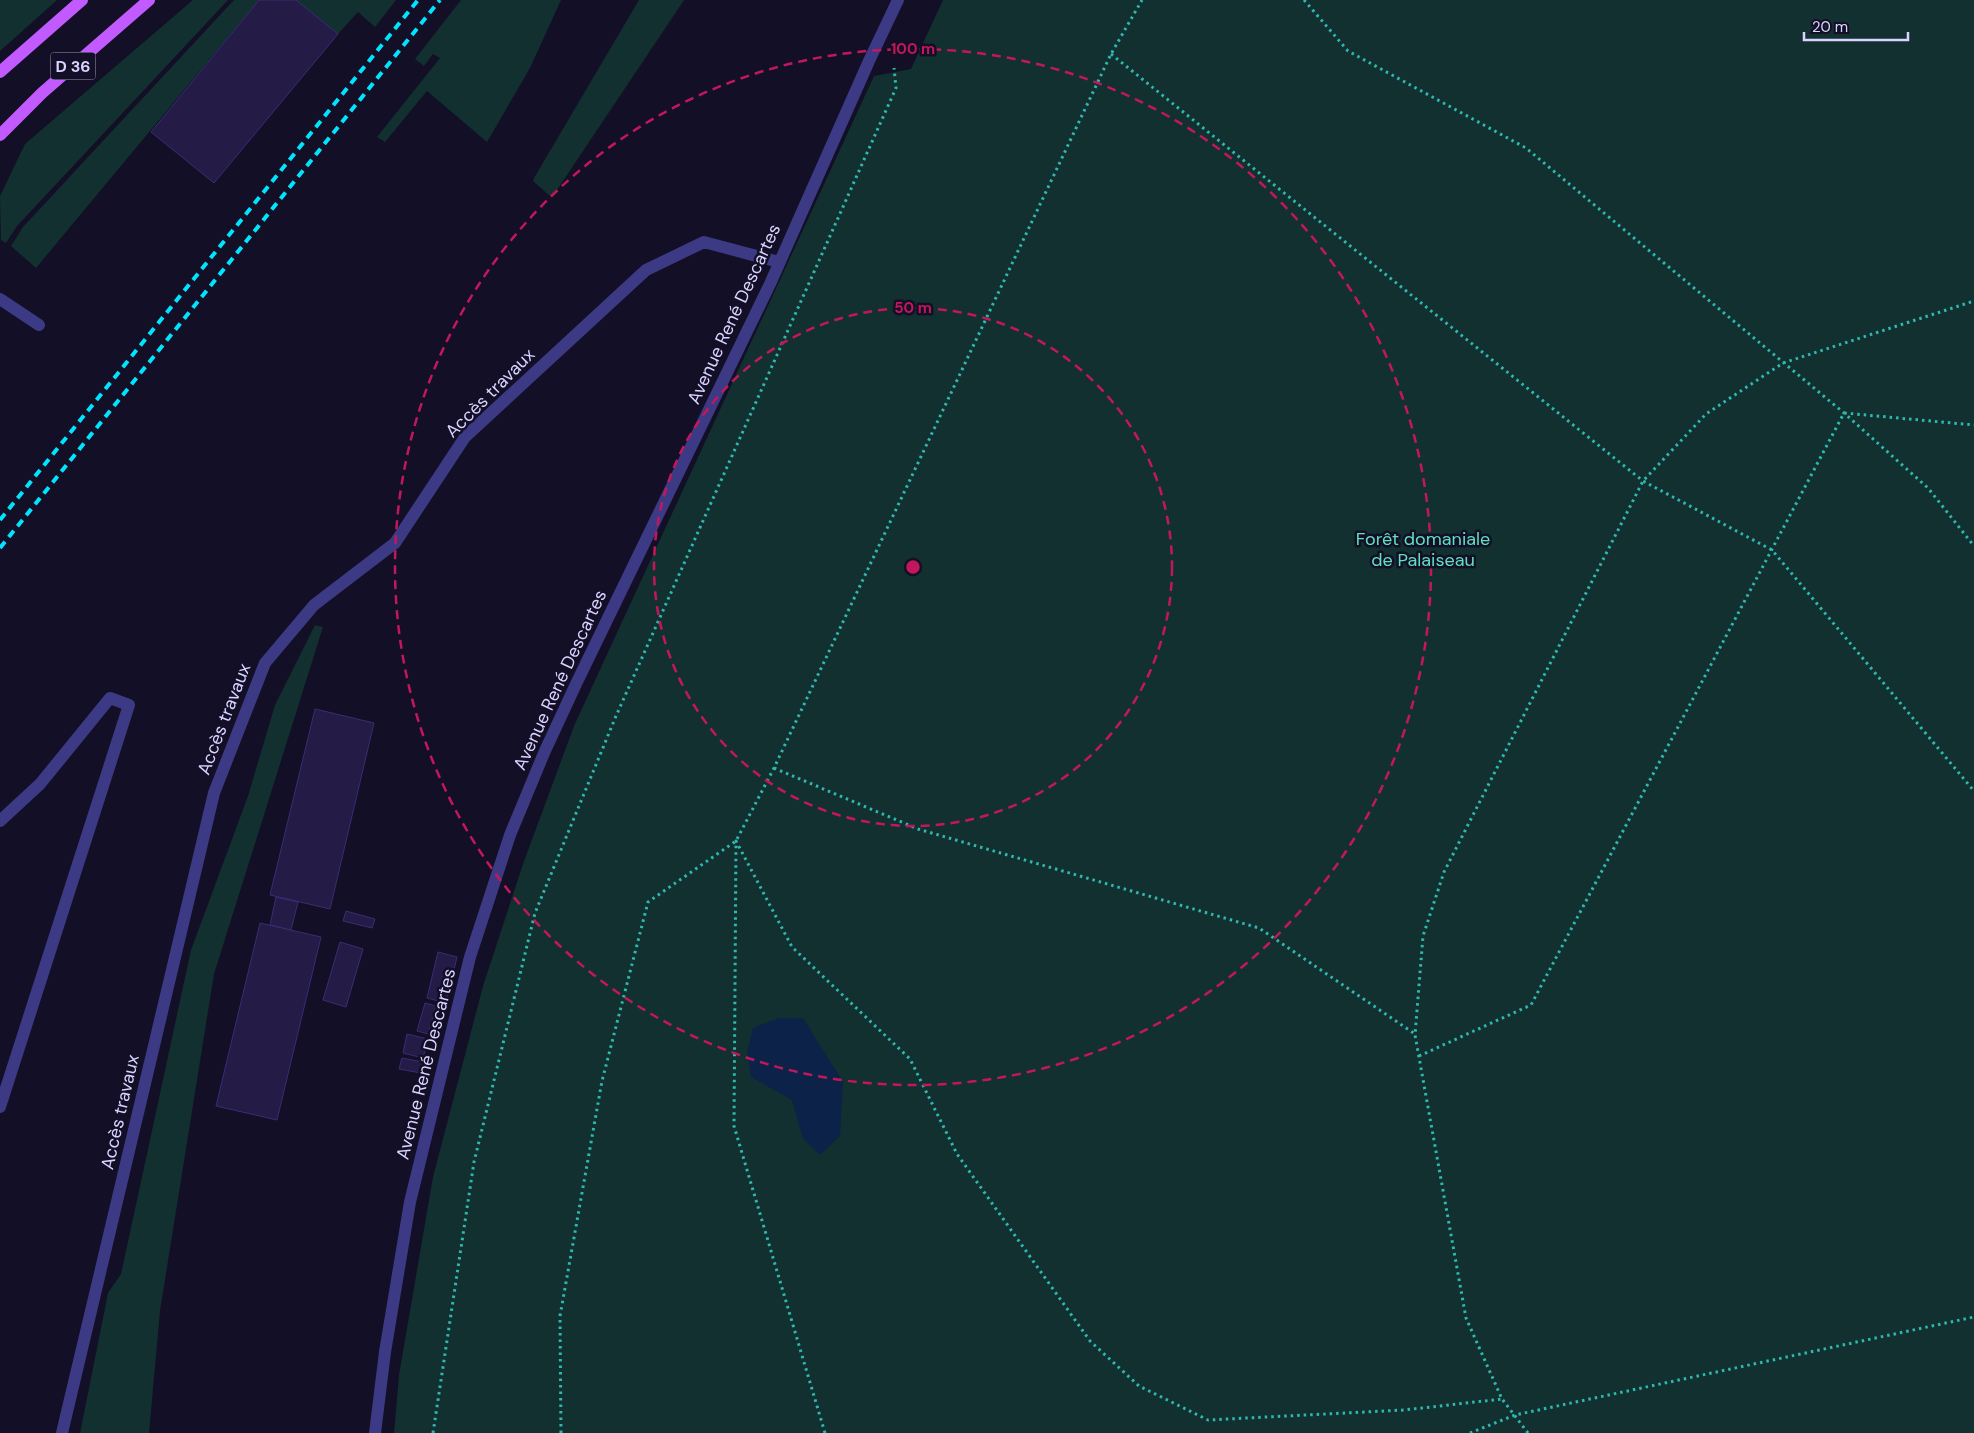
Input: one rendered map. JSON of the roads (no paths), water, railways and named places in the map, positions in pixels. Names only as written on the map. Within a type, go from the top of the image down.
[{"type":"main road","name":"D 36","points":[[0,72],[82,0]]},
{"type":"main road","name":"D 36","points":[[0,135],[42,93],[148,0]]},
{"type":"street","name":"Avenue René Descartes","points":[[375,1433],[376,1416],[410,1202],[470,957],[510,835],[544,753],[576,684],[779,262],[868,61],[898,0]]},
{"type":"street","name":"Accès travaux","points":[[62,1433],[214,793],[265,663],[314,605],[395,543],[465,437],[646,270],[704,242],[779,262]]},
{"type":"street","points":[[0,299],[40,325]]},
{"type":"street","points":[[0,821],[40,784],[110,698],[129,705],[0,1108]]},
{"type":"street","name":"Avenue René Descartes","points":[[367,1433],[376,1416]]},
{"type":"water","points":[[779,1018],[803,1018],[843,1082],[840,1136],[820,1155],[803,1139],[792,1100],[751,1077],[747,1053],[753,1028]]},
{"type":"railway","points":[[0,520],[418,0]]},
{"type":"railway","points":[[0,548],[440,0]]},
{"type":"park label","name":"Forêt domaniale de Palaiseau","points":[[1423,549]]}]
